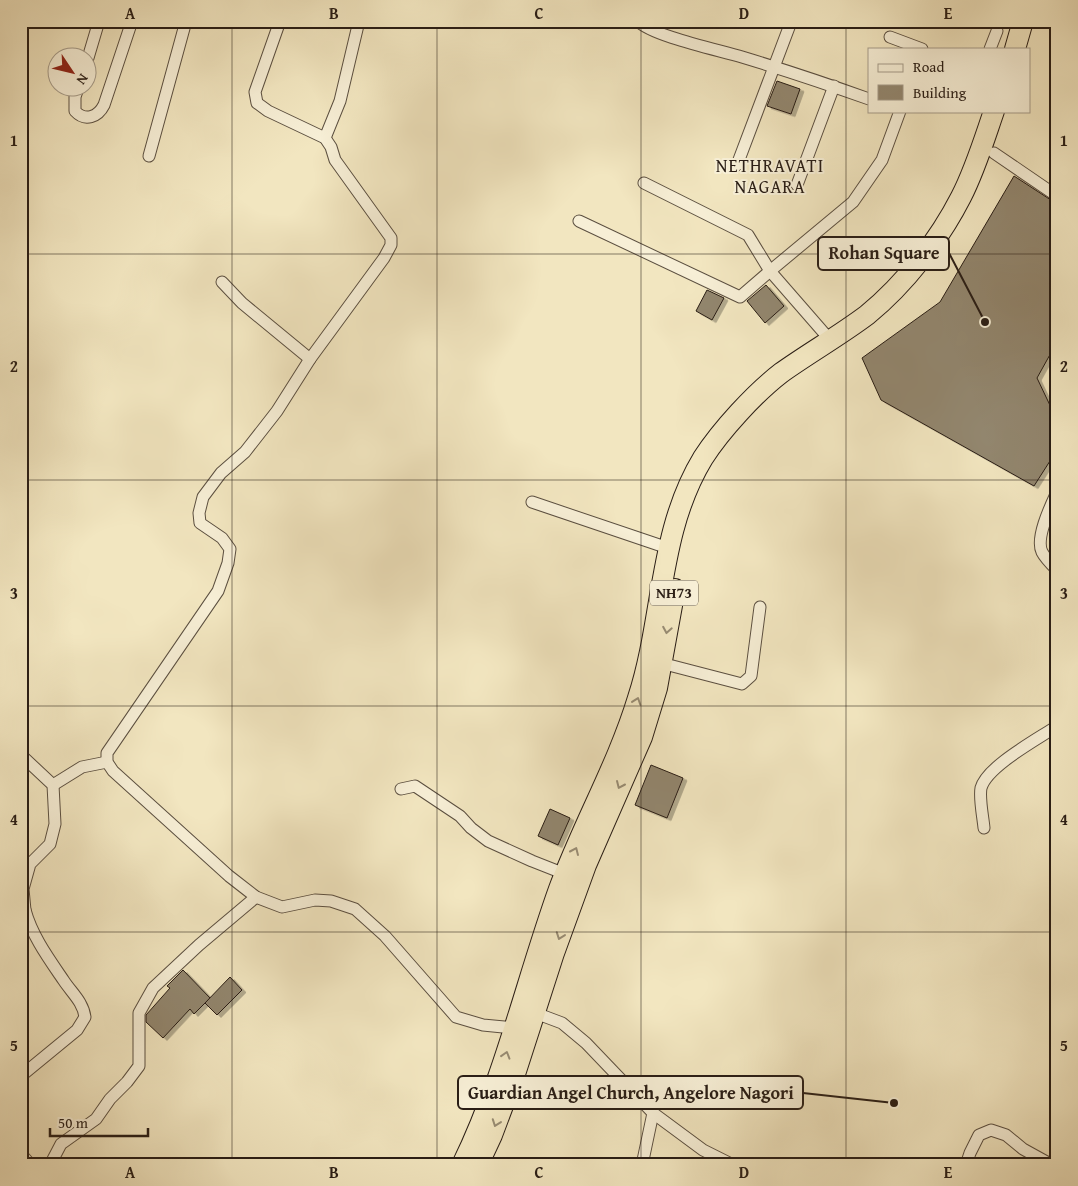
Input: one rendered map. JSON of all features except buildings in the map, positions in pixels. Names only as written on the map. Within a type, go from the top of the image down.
[{"type":"highway","points":[[1015,48],[1023,21]]},
{"type":"highway","points":[[1028,48],[1036,21]]},
{"type":"highway","name":"NH73","points":[[478,1165],[492,1135],[509,1089],[528,1010],[565,874],[620,750],[639,696],[647,664],[668,548],[678,513],[688,488],[704,458],[728,426],[766,385],[831,341],[868,313],[893,291],[919,261],[962,195],[994,112]]},
{"type":"highway","name":"NH73","points":[[462,1165],[476,1136],[497,1082],[514,1028],[528,1010],[586,865],[642,737],[657,688],[681,551],[690,517],[715,465],[738,434],[776,395],[877,324],[908,294],[930,269],[957,231],[974,201],[1009,112]]},
{"type":"street","points":[[91,48],[99,21]]},
{"type":"street","points":[[75,98],[74,107],[79,116],[84,118],[96,116],[104,105],[132,21]]},
{"type":"street","points":[[149,156],[186,21]]},
{"type":"street","points":[[280,21],[255,92],[257,103],[268,111],[325,138],[331,147],[335,160],[391,238],[391,245],[384,258],[310,359],[277,410],[246,452],[221,472],[203,497],[199,513],[200,523],[222,538],[230,549],[228,563],[218,590],[106,753],[107,762],[113,771],[146,801],[229,876],[256,897],[282,907],[315,900],[331,901],[355,909],[385,936],[456,1016],[483,1025],[514,1028]]},
{"type":"street","points":[[325,138],[340,100],[359,21]]},
{"type":"street","points":[[638,21],[642,26],[661,34],[868,98]]},
{"type":"street","points":[[737,165],[791,22]]},
{"type":"street","points":[[990,48],[998,30]]},
{"type":"street","points":[[890,37],[919,48]]},
{"type":"street","points":[[797,185],[834,86]]},
{"type":"street","points":[[579,221],[740,296],[853,202],[882,160],[900,112]]},
{"type":"street","points":[[994,153],[1057,196]]},
{"type":"street","points":[[644,183],[748,235],[770,271],[831,341]]},
{"type":"street","points":[[222,282],[242,303],[310,359]]},
{"type":"street","points":[[1057,492],[1049,509],[1041,536],[1041,551],[1057,570]]},
{"type":"street","points":[[532,502],[668,548]]},
{"type":"street","points":[[661,663],[742,684],[751,676],[760,607]]},
{"type":"street","points":[[984,828],[981,788],[996,767],[1057,726]]},
{"type":"street","points":[[21,756],[53,785],[54,824],[50,844],[30,864],[24,889],[23,911],[29,926],[64,982],[84,1007],[86,1017],[77,1030],[21,1076]]},
{"type":"street","points":[[53,785],[82,768],[107,762]]},
{"type":"street","points":[[402,789],[415,786],[460,816],[471,828],[488,840],[565,874]]},
{"type":"street","points":[[50,1165],[62,1144],[96,1119],[110,1099],[128,1082],[140,1066],[139,1013],[153,988],[198,945],[256,897]]},
{"type":"street","points":[[528,1010],[562,1022],[586,1043],[653,1113],[703,1150],[733,1165]]},
{"type":"street","points":[[642,1165],[653,1113]]},
{"type":"street","points":[[966,1165],[979,1135],[992,1130],[1006,1135],[1023,1149],[1052,1165]]},
{"type":"street","points":[[21,1154],[31,1165]]},
{"type":"place","name":"Rohan Square","points":[[985,322]]},
{"type":"place","name":"Guardian Angel Church, Angelore Nagori","points":[[894,1103]]},
{"type":"district","name":"NETHRAVATI NAGARA","points":[[770,176]]}]
